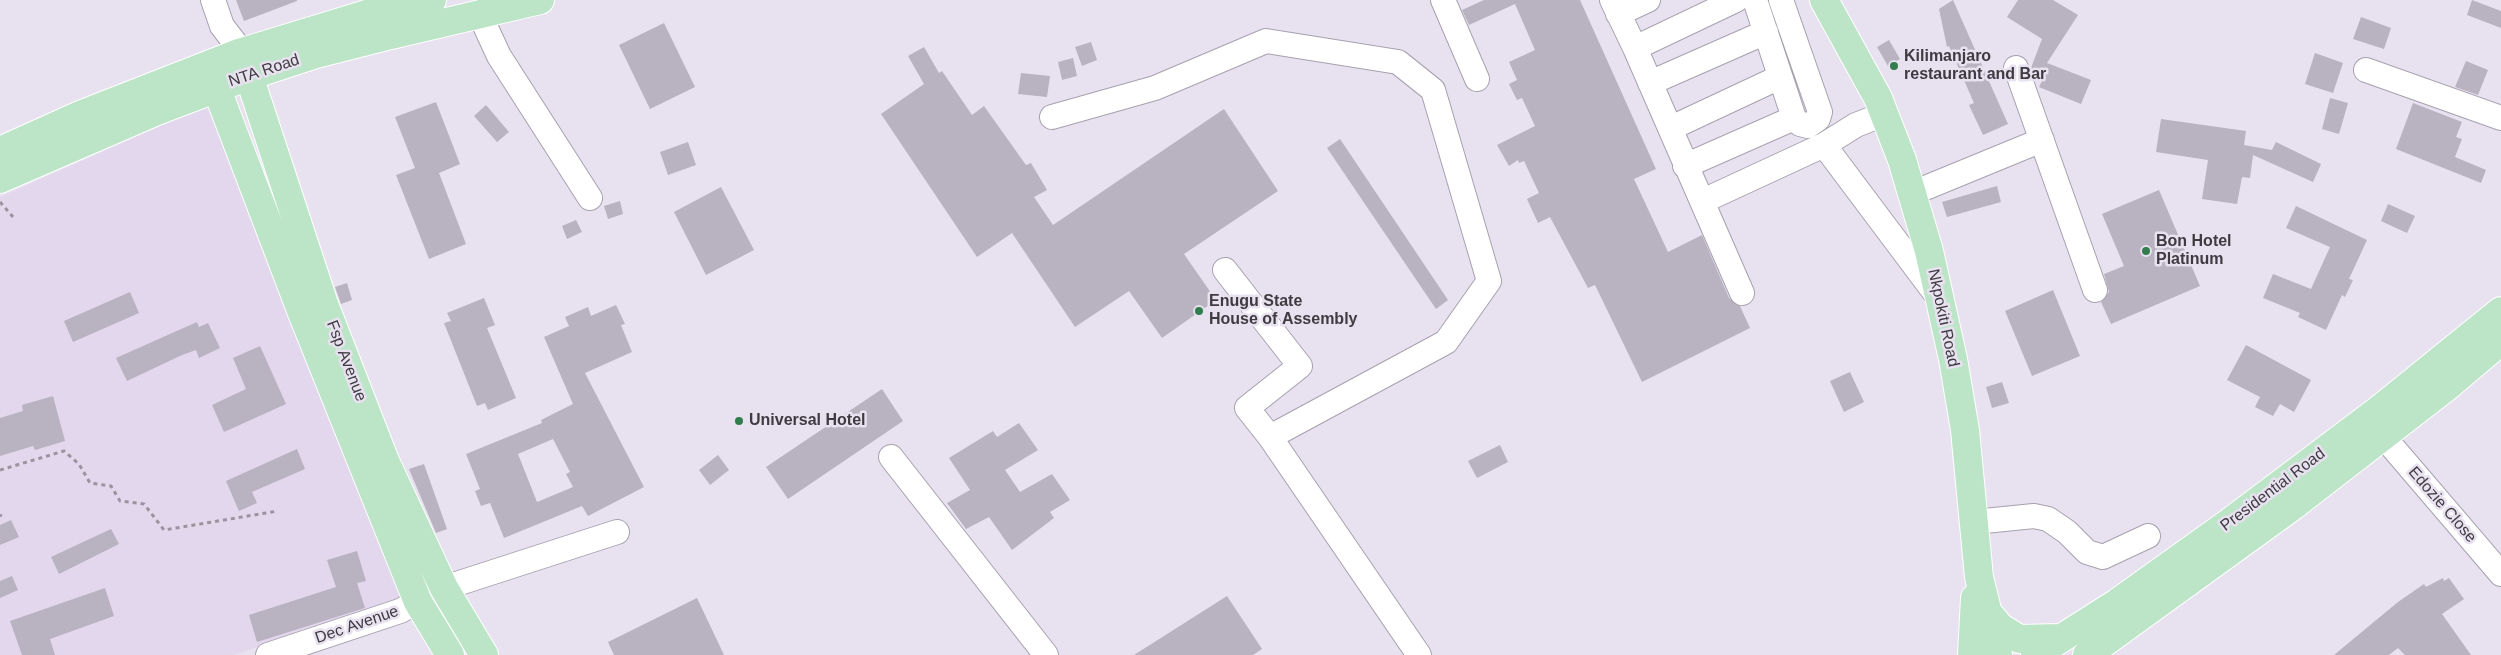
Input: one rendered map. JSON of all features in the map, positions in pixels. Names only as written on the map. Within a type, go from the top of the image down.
[{"type":"main road","name":"NTA Road","points":[[0,151],[80,116],[245,64],[367,7],[432,0]]},
{"type":"main road","name":"NTA Road","points":[[245,64],[325,52],[540,0]]},
{"type":"main road","name":"Nkpokiti Road","points":[[1824,0],[1863,69],[1884,114],[1913,193],[1939,298],[1965,430],[1979,577],[1990,614],[1998,655]]},
{"type":"main road","name":"Fsp Avenue","points":[[245,64],[328,313],[385,462],[444,588],[484,655]]},
{"type":"main road","name":"NTA Road","points":[[0,179],[214,75]]},
{"type":"main road","name":"Fsp Avenue","points":[[214,75],[302,313],[418,602],[450,655]]},
{"type":"main road","name":"Presidential Road","points":[[2035,655],[2117,603],[2226,525],[2380,409],[2501,311]]},
{"type":"main road","name":"Presidential Road","points":[[2087,655],[2293,506],[2501,341]]},
{"type":"main road","points":[[1972,655],[1979,577]]},
{"type":"main road","points":[[1990,614],[2000,627],[2019,638],[2060,638]]},
{"type":"street","points":[[213,0],[222,26],[245,64]]},
{"type":"street","points":[[1443,0],[1477,79]]},
{"type":"street","points":[[1648,0],[1615,7],[1671,128],[1685,166],[1742,293]]},
{"type":"street","points":[[1635,48],[1736,0]]},
{"type":"street","points":[[1756,0],[1794,118],[1800,124],[1808,126],[1818,119],[1820,112],[1781,0]]},
{"type":"street","points":[[480,15],[498,56],[590,198]]},
{"type":"street","points":[[214,75],[222,26]]},
{"type":"street","points":[[1650,83],[1766,32]]},
{"type":"street","points":[[1052,116],[1154,88],[1266,41],[1398,62],[1434,90],[1490,281],[1446,342],[1270,438]]},
{"type":"street","points":[[2016,68],[2095,290]]},
{"type":"street","points":[[2366,70],[2501,118]]},
{"type":"street","points":[[1671,128],[1780,77]]},
{"type":"street","points":[[1702,201],[1824,145],[1856,125],[1884,114]]},
{"type":"street","points":[[1685,166],[1794,118]]},
{"type":"street","points":[[1913,193],[2042,140]]},
{"type":"street","points":[[1824,145],[1939,298]]},
{"type":"street","points":[[1225,270],[1300,366],[1247,408],[1270,438],[1419,655]]},
{"type":"street","name":"Edozie Close","points":[[2383,436],[2501,574]]},
{"type":"street","points":[[891,457],[1046,655]]},
{"type":"street","points":[[1974,522],[2034,516],[2048,519],[2067,532],[2087,552],[2103,557],[2148,536]]},
{"type":"street","name":"Dec Avenue","points":[[268,655],[400,611],[444,588],[617,532]]},
{"type":"path","points":[[0,202],[12,217]]},
{"type":"path","points":[[0,470],[64,451],[79,464],[90,484],[111,486],[120,501],[144,504],[164,530],[278,511]]},
{"type":"shaded area","points":[[210,104],[405,597],[233,655],[0,655],[0,197]]},
{"type":"building","points":[[236,0],[297,0],[297,1],[244,21]]},
{"type":"building","points":[[1484,0],[1580,0],[1656,169],[1634,179],[1668,252],[1702,235],[1729,298],[1740,306],[1750,328],[1642,382],[1595,285],[1588,288],[1550,217],[1538,223],[1527,199],[1539,193],[1524,161],[1519,163],[1518,160],[1509,166],[1497,145],[1535,126],[1522,98],[1517,100],[1509,84],[1517,80],[1509,62],[1535,50],[1515,4],[1469,25],[1462,10]]},
{"type":"building","points":[[1953,0],[2008,124],[1983,135],[1969,105],[1974,103],[1949,46],[1947,47],[1939,9]]},
{"type":"building","points":[[2018,0],[2053,0],[2078,15],[2047,63],[2091,80],[2081,104],[2039,87],[2043,79],[2038,77],[2036,82],[2031,68],[2042,39],[2007,17]]},
{"type":"building","points":[[2472,0],[2501,11],[2501,28],[2467,15]]},
{"type":"building","points":[[2361,17],[2391,28],[2384,49],[2353,39]]},
{"type":"building","points":[[664,23],[695,87],[650,109],[619,45]]},
{"type":"building","points":[[1889,40],[1900,59],[1888,66],[1877,47]]},
{"type":"building","points":[[1091,42],[1097,60],[1082,66],[1075,47]]},
{"type":"building","points":[[924,47],[939,73],[942,71],[972,115],[984,106],[1026,165],[1031,163],[1047,190],[1034,197],[1053,225],[1224,109],[1278,191],[1184,254],[1216,300],[1162,338],[1129,291],[1075,327],[1012,233],[977,257],[881,114],[924,84],[908,56]]},
{"type":"building","points":[[2315,53],[2343,63],[2333,93],[2305,84]]},
{"type":"building","points":[[1073,58],[1077,76],[1062,80],[1058,62]]},
{"type":"building","points":[[2466,61],[2488,70],[2478,95],[2455,87]]},
{"type":"building","points":[[1021,73],[1050,76],[1047,97],[1018,94]]},
{"type":"building","points":[[2330,98],[2348,103],[2339,134],[2322,129]]},
{"type":"building","points":[[436,102],[460,164],[439,173],[466,244],[429,259],[396,175],[415,168],[395,117]]},
{"type":"building","points":[[2413,103],[2462,122],[2456,137],[2462,139],[2455,157],[2486,170],[2481,183],[2396,149]]},
{"type":"building","points":[[486,105],[509,132],[497,142],[474,116]]},
{"type":"building","points":[[2161,119],[2246,131],[2244,145],[2272,150],[2276,142],[2321,164],[2313,182],[2253,155],[2250,178],[2242,177],[2237,204],[2202,199],[2208,160],[2156,152]]},
{"type":"building","points":[[1340,139],[1448,300],[1436,309],[1327,148]]},
{"type":"building","points":[[688,142],[696,165],[668,175],[660,152]]},
{"type":"building","points":[[1997,186],[2001,202],[1947,217],[1942,202]]},
{"type":"building","points":[[721,187],[754,250],[706,275],[674,212]]},
{"type":"building","points":[[2159,190],[2200,286],[2111,324],[2101,302],[2109,292],[2104,274],[2124,266],[2102,214]]},
{"type":"building","points":[[620,201],[623,214],[608,219],[604,206]]},
{"type":"building","points":[[2388,204],[2415,216],[2407,233],[2381,221]]},
{"type":"building","points":[[2296,206],[2367,240],[2349,279],[2353,280],[2345,297],[2342,295],[2326,330],[2298,317],[2300,313],[2263,298],[2273,274],[2311,289],[2330,247],[2286,228]]},
{"type":"building","points":[[576,220],[582,232],[567,239],[562,226]]},
{"type":"building","points":[[347,283],[352,300],[341,304],[335,287]]},
{"type":"building","points":[[2053,290],[2080,356],[2032,376],[2005,311]]},
{"type":"building","points":[[130,292],[139,313],[73,342],[64,321]]},
{"type":"building","points":[[484,298],[495,325],[487,328],[516,398],[488,410],[485,403],[477,406],[444,323],[451,321],[447,313]]},
{"type":"building","points":[[616,305],[625,324],[621,325],[632,352],[585,373],[644,487],[588,516],[582,506],[504,538],[490,503],[481,506],[475,491],[480,489],[466,454],[542,423],[541,420],[573,404],[544,337],[569,326],[565,317],[588,307],[591,316]],"holes":[[[553,439],[570,472],[566,474],[573,487],[537,502],[518,454]]]},
{"type":"building","points":[[197,322],[199,327],[208,323],[220,348],[199,358],[196,350],[127,381],[116,358]]},
{"type":"building","points":[[2246,345],[2311,380],[2294,412],[2280,404],[2273,416],[2255,407],[2260,397],[2227,380]]},
{"type":"building","points":[[260,346],[286,404],[224,432],[212,405],[246,389],[233,358]]},
{"type":"building","points":[[1850,372],[1864,402],[1844,412],[1830,381]]},
{"type":"building","points":[[2002,382],[2009,403],[1992,408],[1986,387]]},
{"type":"building","points":[[882,389],[903,421],[788,499],[766,467]]},
{"type":"building","points":[[53,396],[65,441],[35,450],[33,446],[0,456],[0,418],[23,411],[22,405]]},
{"type":"building","points":[[1019,423],[1038,450],[1005,470],[1020,492],[1052,474],[1070,500],[1050,512],[1054,518],[1012,550],[989,517],[966,529],[947,503],[970,490],[949,458],[993,431],[997,437]]},
{"type":"building","points":[[1500,445],[1508,462],[1477,478],[1468,461]]},
{"type":"building","points":[[297,449],[305,469],[252,492],[257,503],[239,511],[226,481]]},
{"type":"building","points":[[718,455],[729,470],[710,485],[699,470]]},
{"type":"building","points":[[424,464],[447,529],[436,533],[409,469]]},
{"type":"building","points":[[11,520],[19,537],[0,545],[0,525]]},
{"type":"building","points":[[111,529],[119,544],[59,574],[51,557]]},
{"type":"building","points":[[357,551],[366,581],[357,583],[365,608],[257,642],[249,615],[336,587],[327,560]]},
{"type":"building","points":[[12,576],[18,590],[0,598],[0,581]]},
{"type":"building","points":[[2443,578],[2444,581],[2449,578],[2464,599],[2442,614],[2471,655],[2405,655],[2398,648],[2389,655],[2334,655],[2398,602],[2424,584],[2426,587]]},
{"type":"building","points":[[105,588],[114,616],[50,639],[55,655],[22,655],[10,621]]},
{"type":"building","points":[[1227,596],[1262,649],[1253,655],[1134,655]]},
{"type":"building","points":[[697,598],[724,655],[614,655],[608,642]]},
{"type":"place","name":"Kilimanjaro restaurant and Bar","points":[[1894,66]]},
{"type":"place","name":"Bon Hotel Platinum","points":[[2146,251]]},
{"type":"place","name":"Enugu State House of Assembly","points":[[1199,311]]},
{"type":"place","name":"Universal Hotel","points":[[739,421]]}]
